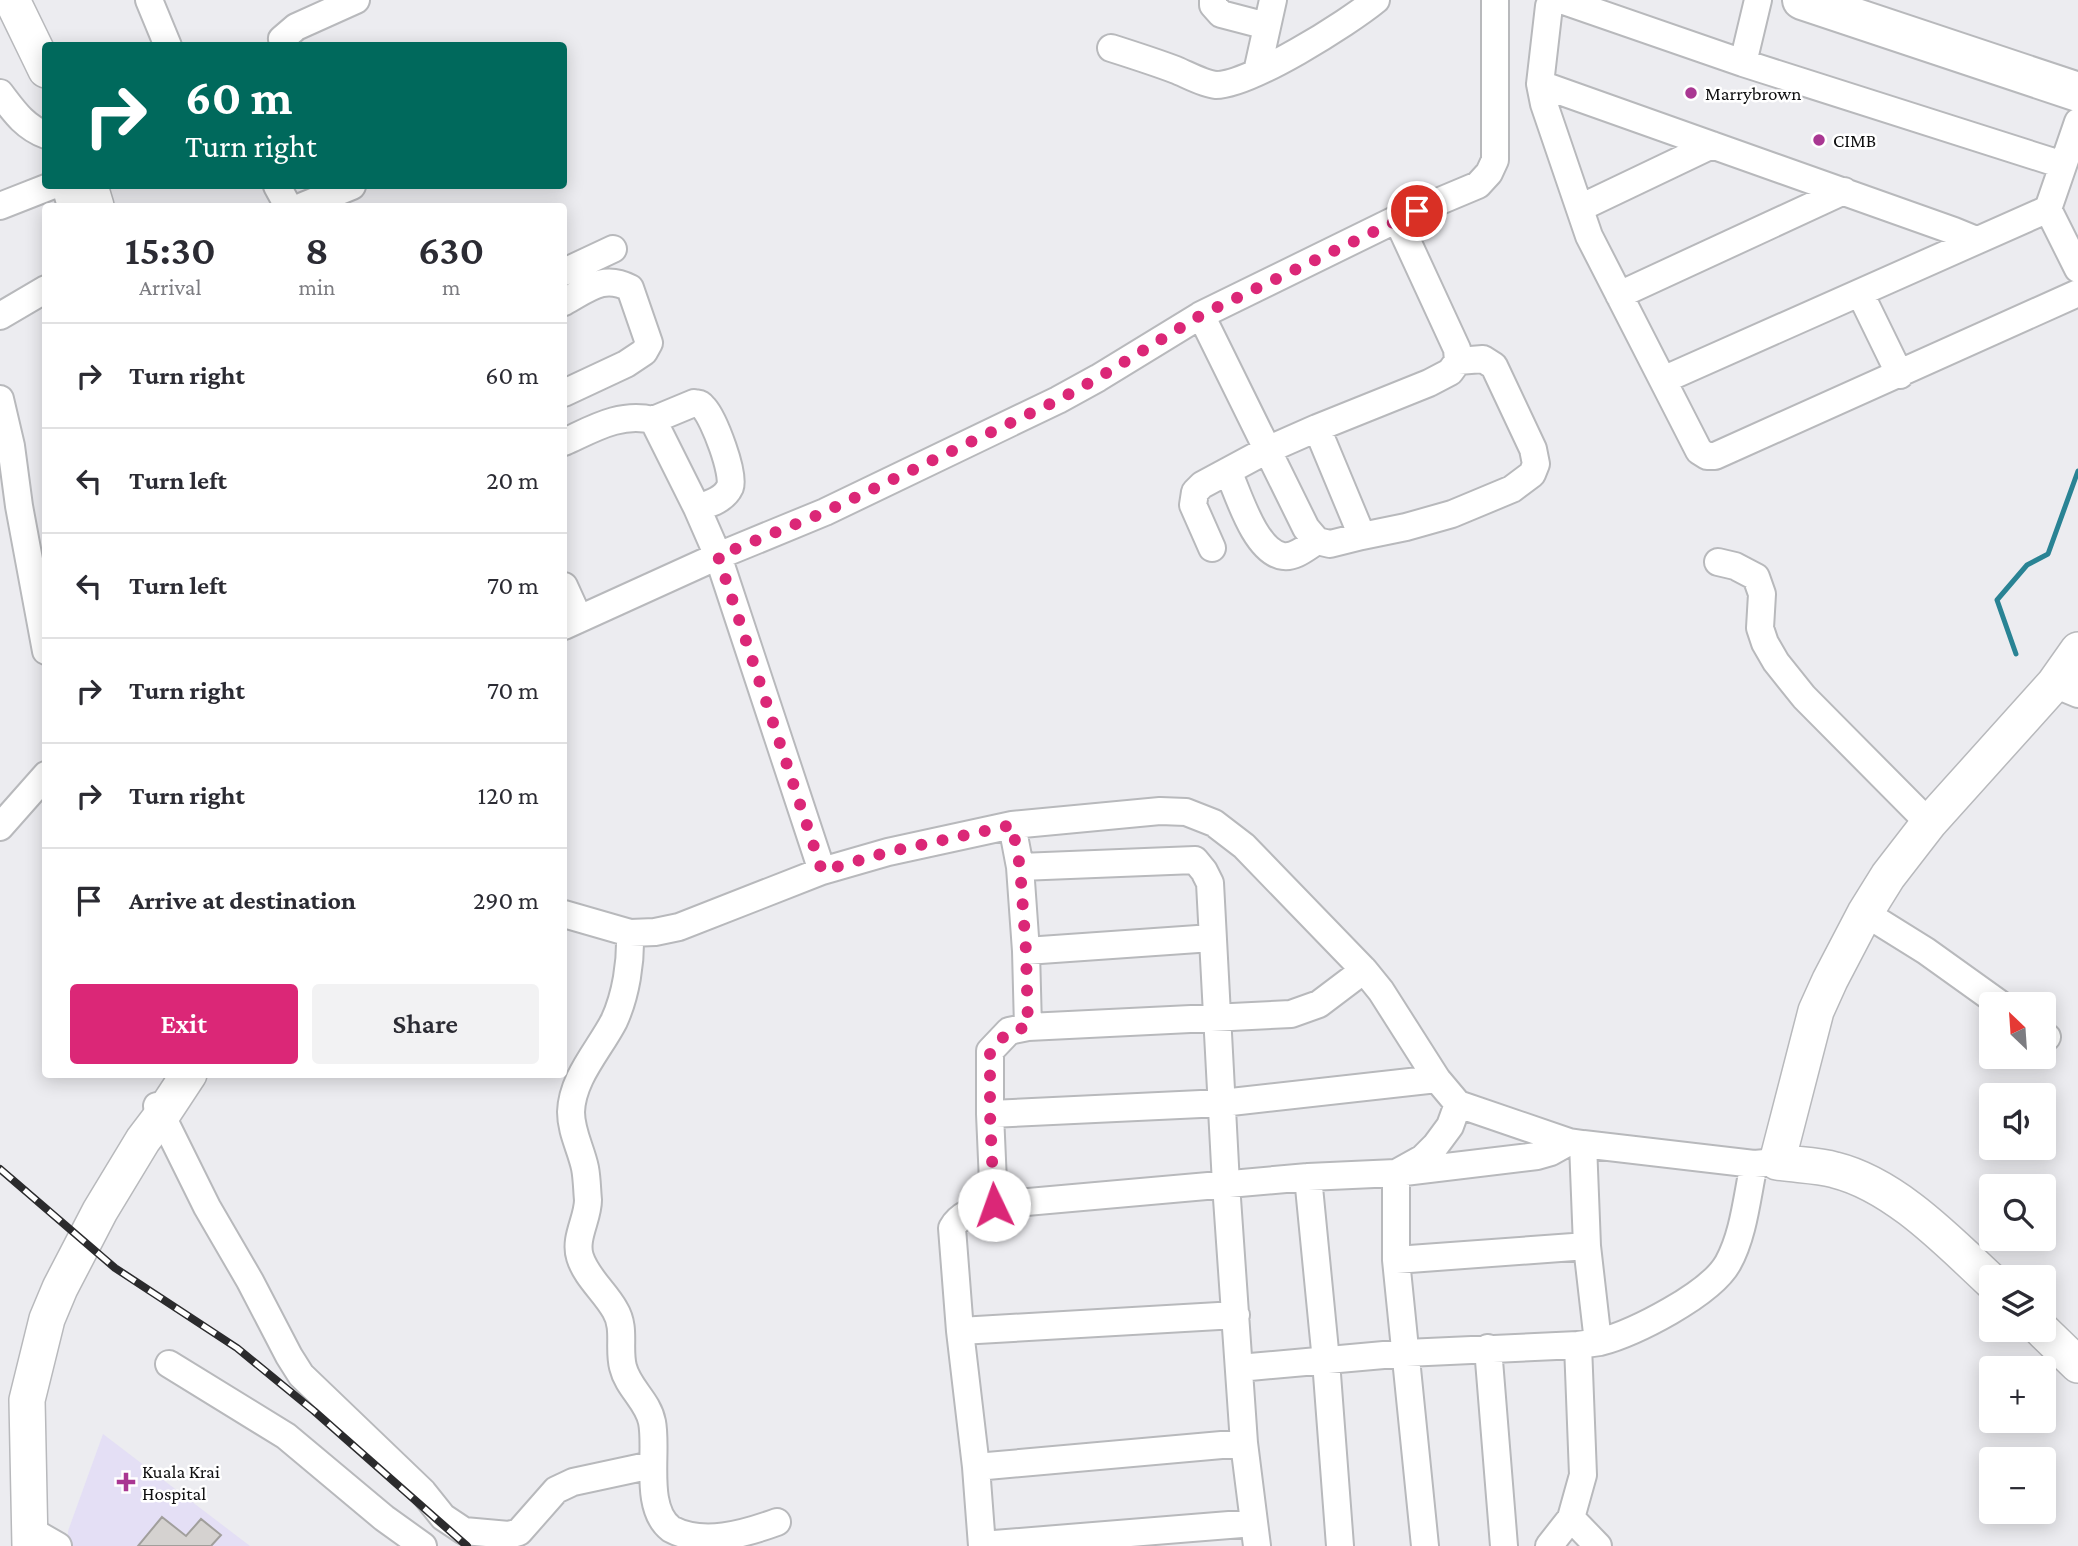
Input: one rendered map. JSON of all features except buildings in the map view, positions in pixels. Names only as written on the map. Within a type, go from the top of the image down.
[{"type":"highway","points":[[1802,0],[2078,92]]},
{"type":"main road","points":[[12,0],[42,62]]},
{"type":"main road","points":[[32,0],[52,42]]},
{"type":"main road","points":[[1979,1269],[1903,1204],[1869,1183],[1835,1169],[1765,1163],[1816,1011],[1865,913],[1888,876],[1929,823],[2066,689],[2078,650]]},
{"type":"main road","points":[[154,1120],[170,1078]]},
{"type":"main road","points":[[39,1541],[27,1400],[47,1319],[94,1222],[154,1120],[186,1078]]},
{"type":"main road","points":[[2054,1342],[2078,1365]]},
{"type":"street","points":[[149,0],[166,42]]},
{"type":"street","points":[[283,42],[282,39],[296,27],[356,0]]},
{"type":"street","points":[[1213,0],[1213,5],[1221,15],[1267,26]]},
{"type":"street","points":[[1257,72],[1273,0]]},
{"type":"street","points":[[1111,48],[1214,85],[1234,83],[1359,14],[1376,0]]},
{"type":"street","points":[[567,602],[571,623],[718,556],[825,512],[1058,400],[1201,315],[1397,219],[1478,185],[1489,173],[1495,160],[1495,0]]},
{"type":"street","points":[[1743,62],[1758,0]]},
{"type":"street","points":[[2063,165],[1561,1],[1549,6],[1540,84],[1544,104],[1589,236],[1699,451],[1707,456],[1715,456],[2078,293]]},
{"type":"street","points":[[1540,84],[1976,240]]},
{"type":"street","points":[[0,93],[21,119],[42,133]]},
{"type":"street","points":[[2078,122],[2049,209],[2078,269]]},
{"type":"street","points":[[1580,208],[1712,145]]},
{"type":"street","points":[[0,205],[43,189]]},
{"type":"street","points":[[310,203],[341,189]]},
{"type":"street","points":[[1619,295],[1844,191]]},
{"type":"street","points":[[1663,380],[2049,209]]},
{"type":"street","points":[[1212,548],[1193,505],[1195,492],[1202,485],[1267,450],[1429,383],[1450,372],[1458,361],[1457,349],[1397,219]]},
{"type":"street","points":[[567,271],[613,249]]},
{"type":"street","points":[[567,300],[604,281],[617,281],[630,288],[649,343],[644,352],[626,364],[567,392]]},
{"type":"street","points":[[0,316],[42,291]]},
{"type":"street","points":[[1860,293],[1900,374]]},
{"type":"street","points":[[1201,315],[1306,528],[1317,541],[1330,544],[1452,514],[1512,489],[1532,474],[1536,464],[1533,450],[1494,366],[1483,359],[1458,361]]},
{"type":"street","points":[[0,400],[13,457],[9,510],[42,636]]},
{"type":"street","points":[[567,441],[620,418],[639,417],[653,421],[694,403],[700,404],[712,420],[731,474],[730,487],[721,498],[697,508]]},
{"type":"street","points":[[653,421],[718,556],[822,871]]},
{"type":"street","points":[[1317,428],[1362,536]]},
{"type":"street","points":[[1228,471],[1255,533],[1267,548],[1282,556],[1297,554],[1317,541]]},
{"type":"street","points":[[1718,562],[1735,566],[1756,577],[1762,594],[1760,628],[1776,662],[1804,697],[1929,823]]},
{"type":"street","points":[[0,827],[42,780]]},
{"type":"street","points":[[567,915],[630,933],[655,932],[679,927],[822,871],[888,852],[1012,825],[1160,811],[1186,812],[1214,823],[1244,846],[1364,970],[1381,991],[1437,1079],[1458,1104],[1576,1143],[1765,1163],[1727,1265],[1709,1285],[1675,1309],[1619,1335],[1588,1343],[1406,1353],[1238,1368]]},
{"type":"street","points":[[1012,825],[1020,867],[1028,1027]]},
{"type":"street","points":[[1020,867],[1195,860],[1210,883],[1226,1184],[1238,1368],[1255,1535],[982,1545],[952,1228],[964,1214],[994,1205],[1226,1184],[1308,1177],[1396,1173],[1537,1156],[1576,1143]]},
{"type":"street","points":[[1865,913],[1926,951],[1983,992]]},
{"type":"street","points":[[630,933],[631,956],[614,1020],[578,1081],[571,1110],[573,1132],[585,1168],[588,1203],[578,1245],[579,1256],[621,1321],[622,1365],[626,1376],[649,1409],[653,1425],[654,1490],[662,1518],[669,1528],[686,1538],[711,1541],[734,1538],[777,1522]]},
{"type":"street","points":[[1026,951],[1212,938]]},
{"type":"street","points":[[994,1205],[990,1051],[1009,1031],[1028,1027],[1291,1014],[1319,1003],[1364,970]]},
{"type":"street","points":[[990,1114],[1222,1103],[1437,1079]]},
{"type":"street","points":[[1396,1173],[1423,1158],[1436,1145],[1450,1126],[1458,1104]]},
{"type":"street","points":[[154,1120],[208,1208],[301,1375],[423,1492],[443,1517],[464,1531],[509,1535],[519,1532],[556,1490],[564,1486],[652,1465]]},
{"type":"street","points":[[1549,1546],[1571,1518],[1583,1475],[1588,1343],[1587,1246],[1576,1143]]},
{"type":"street","points":[[1396,1173],[1396,1260],[1425,1546]]},
{"type":"street","points":[[1308,1177],[1340,1546]]},
{"type":"street","points":[[1396,1260],[1587,1246]]},
{"type":"street","points":[[960,1331],[1236,1315]]},
{"type":"street","points":[[1488,1349],[1504,1546]]},
{"type":"street","points":[[169,1364],[286,1436],[384,1518],[423,1546]]},
{"type":"street","points":[[976,1467],[1244,1443]]},
{"type":"street","points":[[1571,1518],[1598,1546]]},
{"type":"shaded area","name":"Kuala Krai Hospital","points":[[103,1434],[250,1546],[68,1546],[68,1531]]},
{"type":"waterway","points":[[2016,654],[1997,600],[2027,565],[2048,554],[2078,471]]},
{"type":"railway","points":[[0,1169],[115,1268],[237,1348],[314,1411],[467,1546]]},
{"type":"place","name":"Marrybrown","points":[[1691,93]]},
{"type":"place","name":"CIMB","points":[[1819,140]]},
{"type":"place","name":"Kuala Krai Hospital","points":[[126,1482]]},
{"type":"route","points":[[994,1205],[990,1051],[1009,1031],[1028,1027],[1020,867],[1012,825],[888,852],[822,871],[718,556],[825,512],[1058,400],[1201,315],[1417,211]]}]
